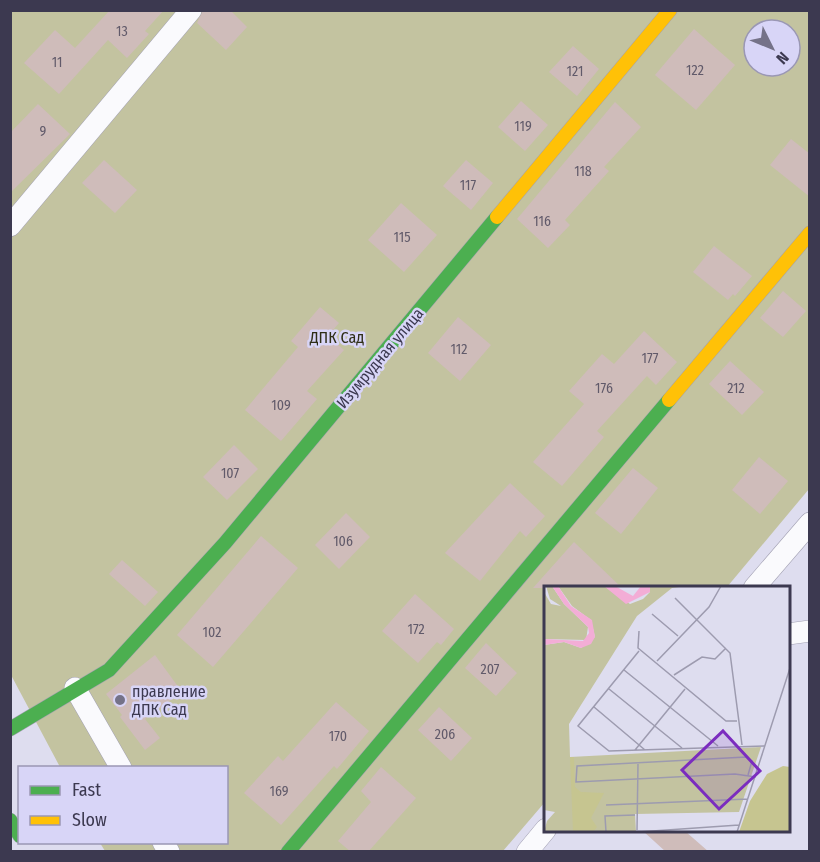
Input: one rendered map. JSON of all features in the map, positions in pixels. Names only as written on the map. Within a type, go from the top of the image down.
[{"type":"street","points":[[10,226],[192,10]]},
{"type":"street","name":"Изумрудная улица","points":[[10,729],[75,688],[109,670],[225,543],[670,10]]},
{"type":"street","points":[[288,852],[810,233]]},
{"type":"street","points":[[756,586],[810,523]]},
{"type":"street","points":[[790,634],[810,631]]},
{"type":"street","points":[[75,688],[119,766]]},
{"type":"street","points":[[10,820],[18,833]]},
{"type":"street","points":[[526,852],[544,832]]},
{"type":"green space","name":"ДПК Сад","points":[[10,11],[809,11],[809,489],[728,586],[544,586],[544,803],[503,851],[105,851],[101,844],[228,844],[228,766],[59,766],[11,675]]},
{"type":"building","points":[[110,10],[164,10],[145,31],[149,34],[127,58],[108,40],[59,94],[24,63],[55,30],[75,48]]},
{"type":"building","points":[[203,10],[230,10],[247,27],[226,50],[197,23]]},
{"type":"building","points":[[694,29],[735,65],[696,110],[655,75]]},
{"type":"building","points":[[573,46],[599,69],[577,96],[549,72]]},
{"type":"building","points":[[521,101],[548,125],[525,151],[498,127]]},
{"type":"building","points":[[615,102],[641,127],[604,167],[609,171],[565,220],[570,225],[548,248],[517,219]]},
{"type":"building","points":[[38,104],[70,134],[10,193],[10,133]]},
{"type":"building","points":[[791,139],[810,154],[810,197],[770,165]]},
{"type":"building","points":[[104,160],[137,190],[115,213],[82,183]]},
{"type":"building","points":[[466,160],[493,183],[471,210],[443,186]]},
{"type":"building","points":[[401,203],[437,235],[404,272],[368,240]]},
{"type":"building","points":[[714,246],[752,276],[735,296],[733,294],[728,300],[693,272]]},
{"type":"building","points":[[783,291],[806,311],[783,337],[760,318]]},
{"type":"building","points":[[320,307],[339,323],[328,336],[344,350],[307,391],[317,399],[281,441],[245,410],[298,347],[291,341]]},
{"type":"building","points":[[458,317],[491,345],[460,381],[428,353]]},
{"type":"building","points":[[644,331],[677,362],[656,385],[647,376],[597,431],[604,437],[562,486],[533,462],[584,404],[569,391],[602,354],[614,364]]},
{"type":"building","points":[[730,361],[764,392],[742,415],[709,384]]},
{"type":"building","points":[[234,445],[258,469],[227,500],[203,477]]},
{"type":"building","points":[[759,457],[788,481],[760,514],[732,490]]},
{"type":"building","points":[[633,468],[658,488],[621,534],[595,513]]},
{"type":"building","points":[[510,483],[545,516],[526,537],[520,531],[480,581],[445,553]]},
{"type":"building","points":[[346,513],[370,537],[339,569],[315,545]]},
{"type":"building","points":[[261,536],[298,568],[213,667],[177,635]]},
{"type":"building","points":[[574,542],[620,586],[544,586],[544,588],[533,588]]},
{"type":"building","points":[[122,560],[158,592],[145,606],[109,574]]},
{"type":"building","points":[[415,594],[454,629],[441,645],[437,642],[418,663],[382,631]]},
{"type":"building","points":[[486,643],[517,673],[496,696],[465,668]]},
{"type":"building","points":[[155,655],[182,692],[145,719],[160,738],[145,750],[106,694]]},
{"type":"building","points":[[336,702],[369,731],[337,769],[334,766],[281,825],[244,793],[278,756],[283,761]]},
{"type":"building","points":[[439,707],[472,738],[451,761],[418,730]]},
{"type":"building","points":[[381,767],[416,798],[368,852],[351,852],[338,841],[371,802],[361,791]]},
{"type":"building","points":[[644,832],[686,832],[709,852],[666,852]]},
{"type":"traffic: fast","points":[[10,729],[109,670],[225,543],[497,217]]},
{"type":"traffic: fast","points":[[288,852],[669,400]]},
{"type":"traffic: fast","points":[[10,820],[18,833]]},
{"type":"traffic: slow","points":[[497,217],[670,10]]},
{"type":"traffic: slow","points":[[669,400],[810,233]]},
{"type":"place","name":"правление ДПК Сад","points":[[120,700]]}]
